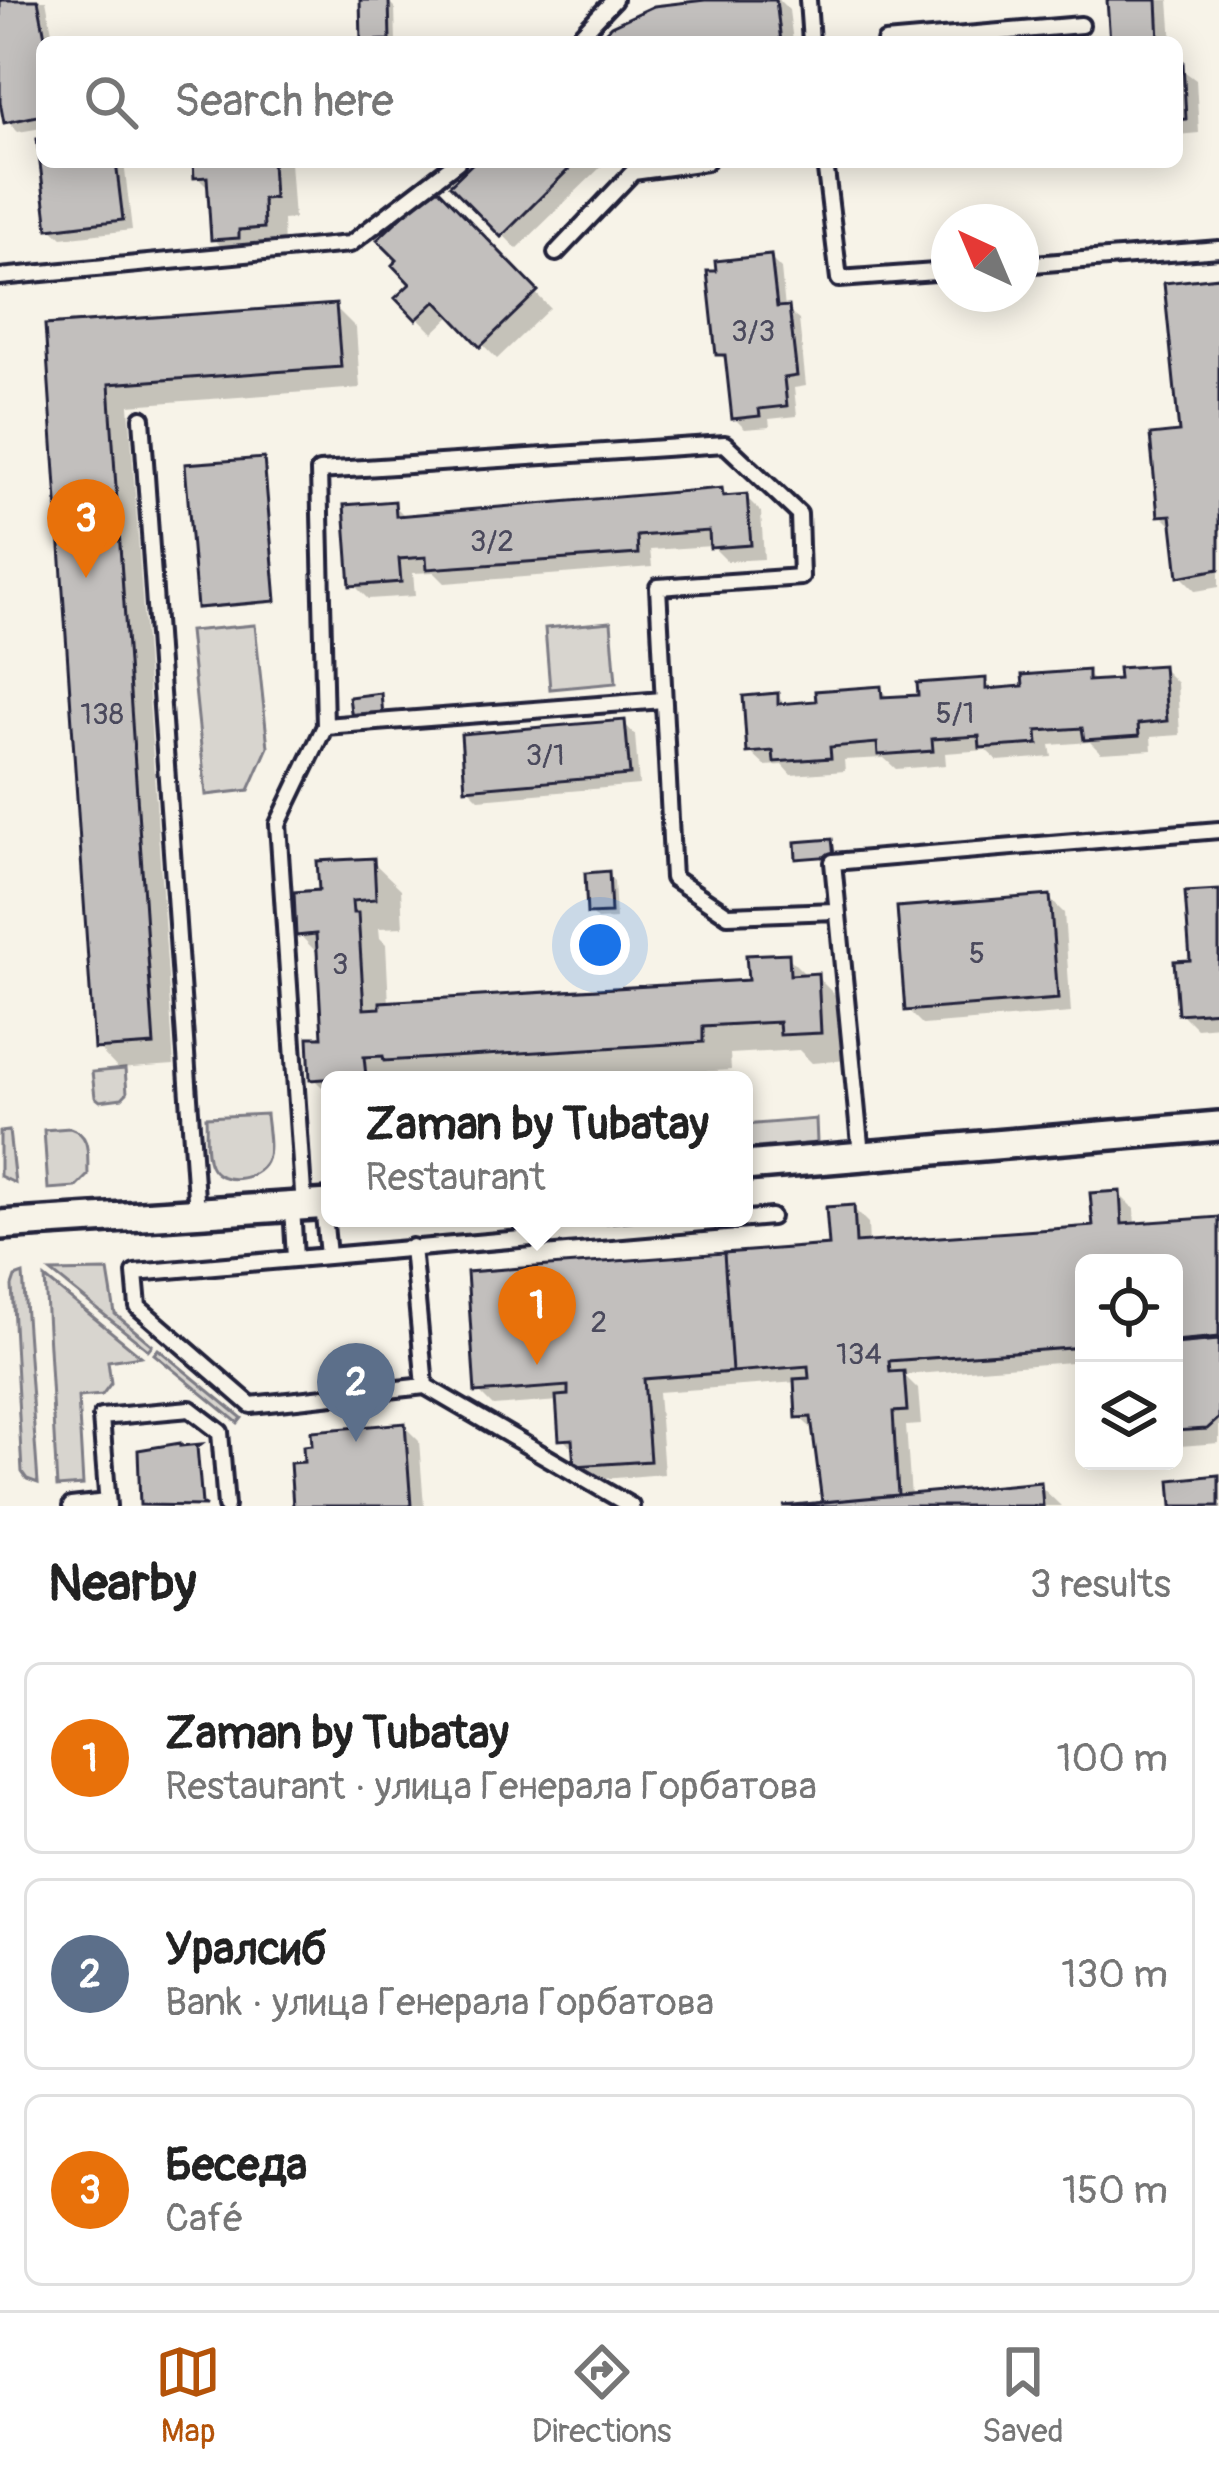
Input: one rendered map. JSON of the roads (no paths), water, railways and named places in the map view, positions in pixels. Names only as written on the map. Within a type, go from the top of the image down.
[{"type":"street","points":[[753,1165],[1219,1126]]},
{"type":"street","points":[[0,1225],[312,1206]]},
{"type":"lane","points":[[580,36],[614,0]]},
{"type":"lane","points":[[808,0],[811,36]]},
{"type":"lane","points":[[954,36],[1081,25]]},
{"type":"lane","points":[[0,277],[350,244],[449,168]]},
{"type":"lane","points":[[556,253],[633,172],[662,168]]},
{"type":"lane","points":[[826,168],[839,279],[931,272]]},
{"type":"lane","points":[[1039,264],[1219,249]]},
{"type":"lane","points":[[142,418],[197,1213]]},
{"type":"lane","points":[[328,1255],[312,1206],[278,824],[325,725],[319,470],[725,444],[799,514],[800,577],[658,587],[673,878],[728,915],[836,911]]},
{"type":"lane","points":[[325,725],[663,700]]},
{"type":"lane","points":[[861,1155],[833,862],[1219,830]]},
{"type":"lane","points":[[296,1258],[312,1206]]},
{"type":"lane","points":[[753,1218],[770,1217]]},
{"type":"lane","points":[[631,1506],[424,1386],[250,1405],[138,1307],[134,1273],[651,1227]]},
{"type":"lane","points":[[412,1247],[424,1386]]},
{"type":"lane","points":[[71,1506],[108,1504],[101,1417],[190,1409],[220,1432],[226,1506]]},
{"type":"place","name":"Беседа","points":[[86,578]]},
{"type":"place","name":"Zaman by Tubatay","points":[[537,1365]]},
{"type":"place","name":"Уралсиб","points":[[356,1442]]}]
